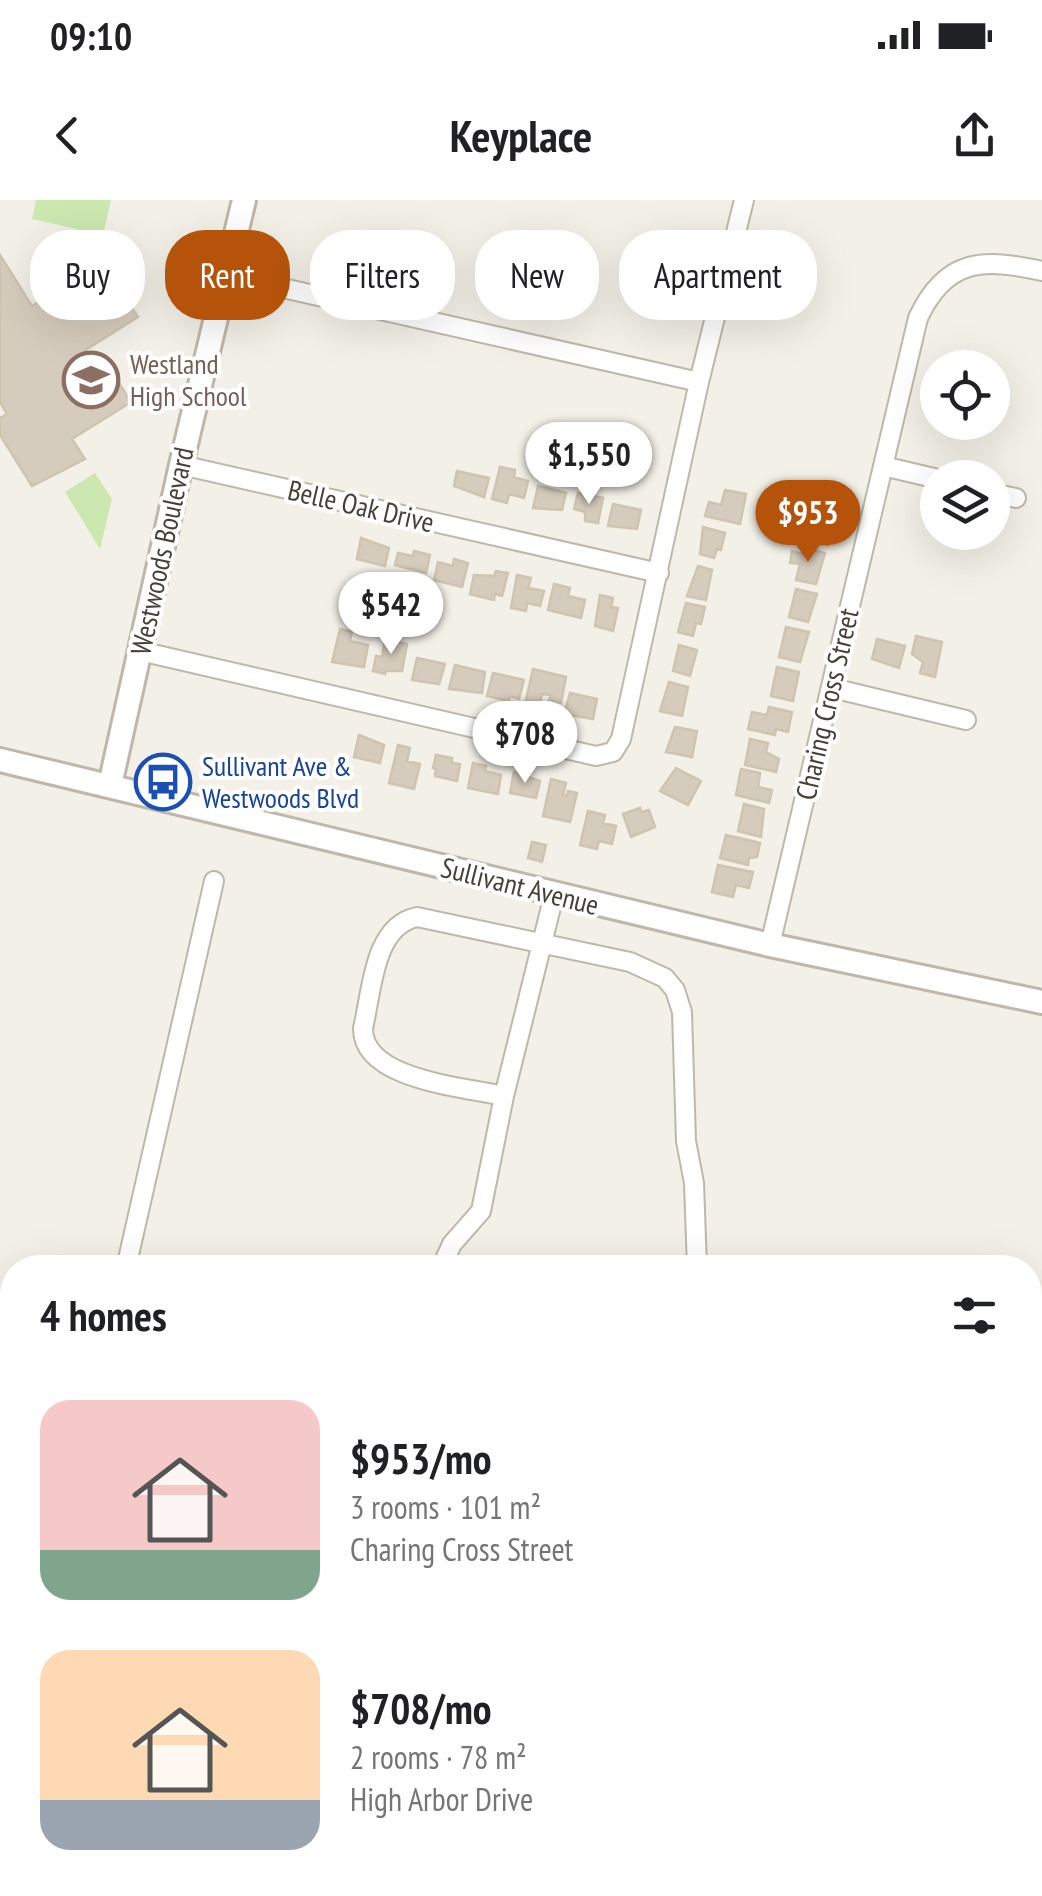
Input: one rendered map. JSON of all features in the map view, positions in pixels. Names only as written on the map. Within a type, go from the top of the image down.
[{"type":"street","name":"Westwoods Boulevard","points":[[236,230],[244,200]]},
{"type":"street","points":[[140,652],[596,756],[613,752],[621,739],[698,382],[744,200]]},
{"type":"street","name":"Charing Cross Street","points":[[770,945],[918,318],[940,282],[952,272],[976,263],[1042,271]]},
{"type":"street","points":[[290,290],[698,382]]},
{"type":"street","name":"Westwoods Boulevard","points":[[110,785],[215,320]]},
{"type":"street","name":"Belle Oak Drive","points":[[181,464],[659,573]]},
{"type":"street","points":[[883,466],[920,475]]},
{"type":"street","points":[[1010,497],[1016,498]]},
{"type":"street","points":[[832,688],[966,720]]},
{"type":"street","name":"Sullivant Avenue","points":[[0,760],[554,895],[1042,1002]]},
{"type":"street","points":[[129,1255],[214,881]]},
{"type":"street","points":[[447,1255],[480,1211],[554,895]]},
{"type":"street","points":[[504,1096],[389,1069],[376,1060],[363,1039],[363,1028],[379,958],[387,937],[398,925],[417,916],[630,962],[665,978],[675,990],[682,1012],[686,1142],[694,1183],[697,1255]]},
{"type":"green space","points":[[36,200],[111,200],[104,230],[81,230],[32,219]]},
{"type":"green space","points":[[95,473],[112,499],[100,549],[65,492]]},
{"type":"building","points":[[0,255],[30,303],[30,320],[133,320],[81,353],[88,364],[102,356],[131,402],[72,439],[85,459],[32,486],[0,435],[0,418],[7,414],[0,402]]},
{"type":"building","points":[[500,467],[515,470],[514,477],[528,481],[524,498],[509,494],[507,503],[492,499]]},
{"type":"building","points":[[457,471],[489,478],[484,497],[454,486]]},
{"type":"building","points":[[538,486],[566,493],[562,510],[533,508]]},
{"type":"building","points":[[725,490],[746,494],[740,524],[705,516],[709,502],[721,505]]},
{"type":"building","points":[[578,493],[603,498],[598,523],[585,521],[585,512],[574,509]]},
{"type":"building","points":[[613,504],[641,510],[637,529],[608,526]]},
{"type":"building","points":[[812,511],[831,515],[828,545],[806,540]]},
{"type":"building","points":[[703,527],[725,533],[721,550],[717,549],[714,558],[700,554]]},
{"type":"building","points":[[361,538],[389,548],[385,566],[357,559]]},
{"type":"building","points":[[804,547],[825,553],[816,584],[796,580],[800,564],[790,563],[792,551],[802,554]]},
{"type":"building","points":[[414,551],[430,555],[426,573],[395,565],[398,553],[413,556]]},
{"type":"building","points":[[454,559],[468,563],[462,587],[434,580],[438,562],[453,566]]},
{"type":"building","points":[[698,566],[712,570],[706,600],[687,596]]},
{"type":"building","points":[[496,571],[508,573],[502,596],[495,594],[494,600],[470,594],[474,575],[494,576]]},
{"type":"building","points":[[517,575],[531,578],[528,588],[544,591],[540,606],[527,603],[526,611],[511,608]]},
{"type":"building","points":[[554,584],[570,588],[568,596],[585,600],[581,618],[548,610]]},
{"type":"building","points":[[796,589],[817,594],[808,622],[789,617]]},
{"type":"building","points":[[600,595],[613,598],[611,607],[618,608],[613,631],[595,626]]},
{"type":"building","points":[[686,603],[705,607],[693,636],[678,632]]},
{"type":"building","points":[[786,627],[809,632],[800,662],[779,657]]},
{"type":"building","points":[[340,629],[352,632],[350,641],[368,645],[364,667],[332,662]]},
{"type":"building","points":[[916,636],[942,642],[935,677],[920,673],[923,662],[912,654]]},
{"type":"building","points":[[385,639],[407,644],[402,671],[373,671],[376,656],[382,657]]},
{"type":"building","points":[[877,639],[905,646],[899,668],[872,659]]},
{"type":"building","points":[[679,645],[697,650],[690,676],[673,671]]},
{"type":"building","points":[[417,658],[445,664],[439,684],[412,680]]},
{"type":"building","points":[[455,665],[485,672],[482,693],[449,689]]},
{"type":"building","points":[[777,667],[799,672],[793,701],[771,696]]},
{"type":"building","points":[[533,669],[566,677],[561,703],[542,694],[539,707],[525,704]]},
{"type":"building","points":[[493,673],[524,680],[519,699],[487,696]]},
{"type":"building","points":[[669,682],[688,687],[682,716],[660,711]]},
{"type":"building","points":[[570,693],[597,699],[593,719],[564,714]]},
{"type":"building","points":[[769,707],[792,712],[788,732],[776,729],[775,735],[748,729],[752,712],[767,715]]},
{"type":"building","points":[[675,727],[697,731],[692,757],[666,752]]},
{"type":"building","points":[[359,735],[384,745],[380,763],[354,757]]},
{"type":"building","points":[[750,739],[768,743],[766,752],[779,759],[776,772],[745,765]]},
{"type":"building","points":[[398,745],[410,748],[407,761],[420,764],[414,789],[389,783]]},
{"type":"building","points":[[436,755],[460,764],[457,781],[435,776]]},
{"type":"building","points":[[473,763],[501,775],[498,794],[468,788]]},
{"type":"building","points":[[676,768],[701,781],[688,805],[660,791]]},
{"type":"building","points":[[741,769],[760,773],[758,787],[772,790],[769,803],[736,795]]},
{"type":"building","points":[[514,772],[540,781],[536,798],[510,793]]},
{"type":"building","points":[[551,779],[566,783],[563,795],[567,796],[568,791],[577,793],[570,822],[543,816]]},
{"type":"building","points":[[744,804],[764,809],[761,837],[738,831]]},
{"type":"building","points":[[640,808],[641,812],[649,810],[655,827],[631,837],[623,814]]},
{"type":"building","points":[[588,811],[605,815],[603,823],[616,826],[612,844],[599,841],[597,849],[580,845]]},
{"type":"building","points":[[726,835],[760,843],[757,857],[749,858],[748,865],[720,858]]},
{"type":"building","points":[[532,842],[546,845],[542,862],[528,858]]},
{"type":"building","points":[[718,865],[753,872],[749,888],[736,885],[733,897],[712,892]]},
{"type":"place","name":"Westland High School","points":[[91,380]]},
{"type":"place","name":"Sullivant Ave & Westwoods Blvd","points":[[163,782]]}]
